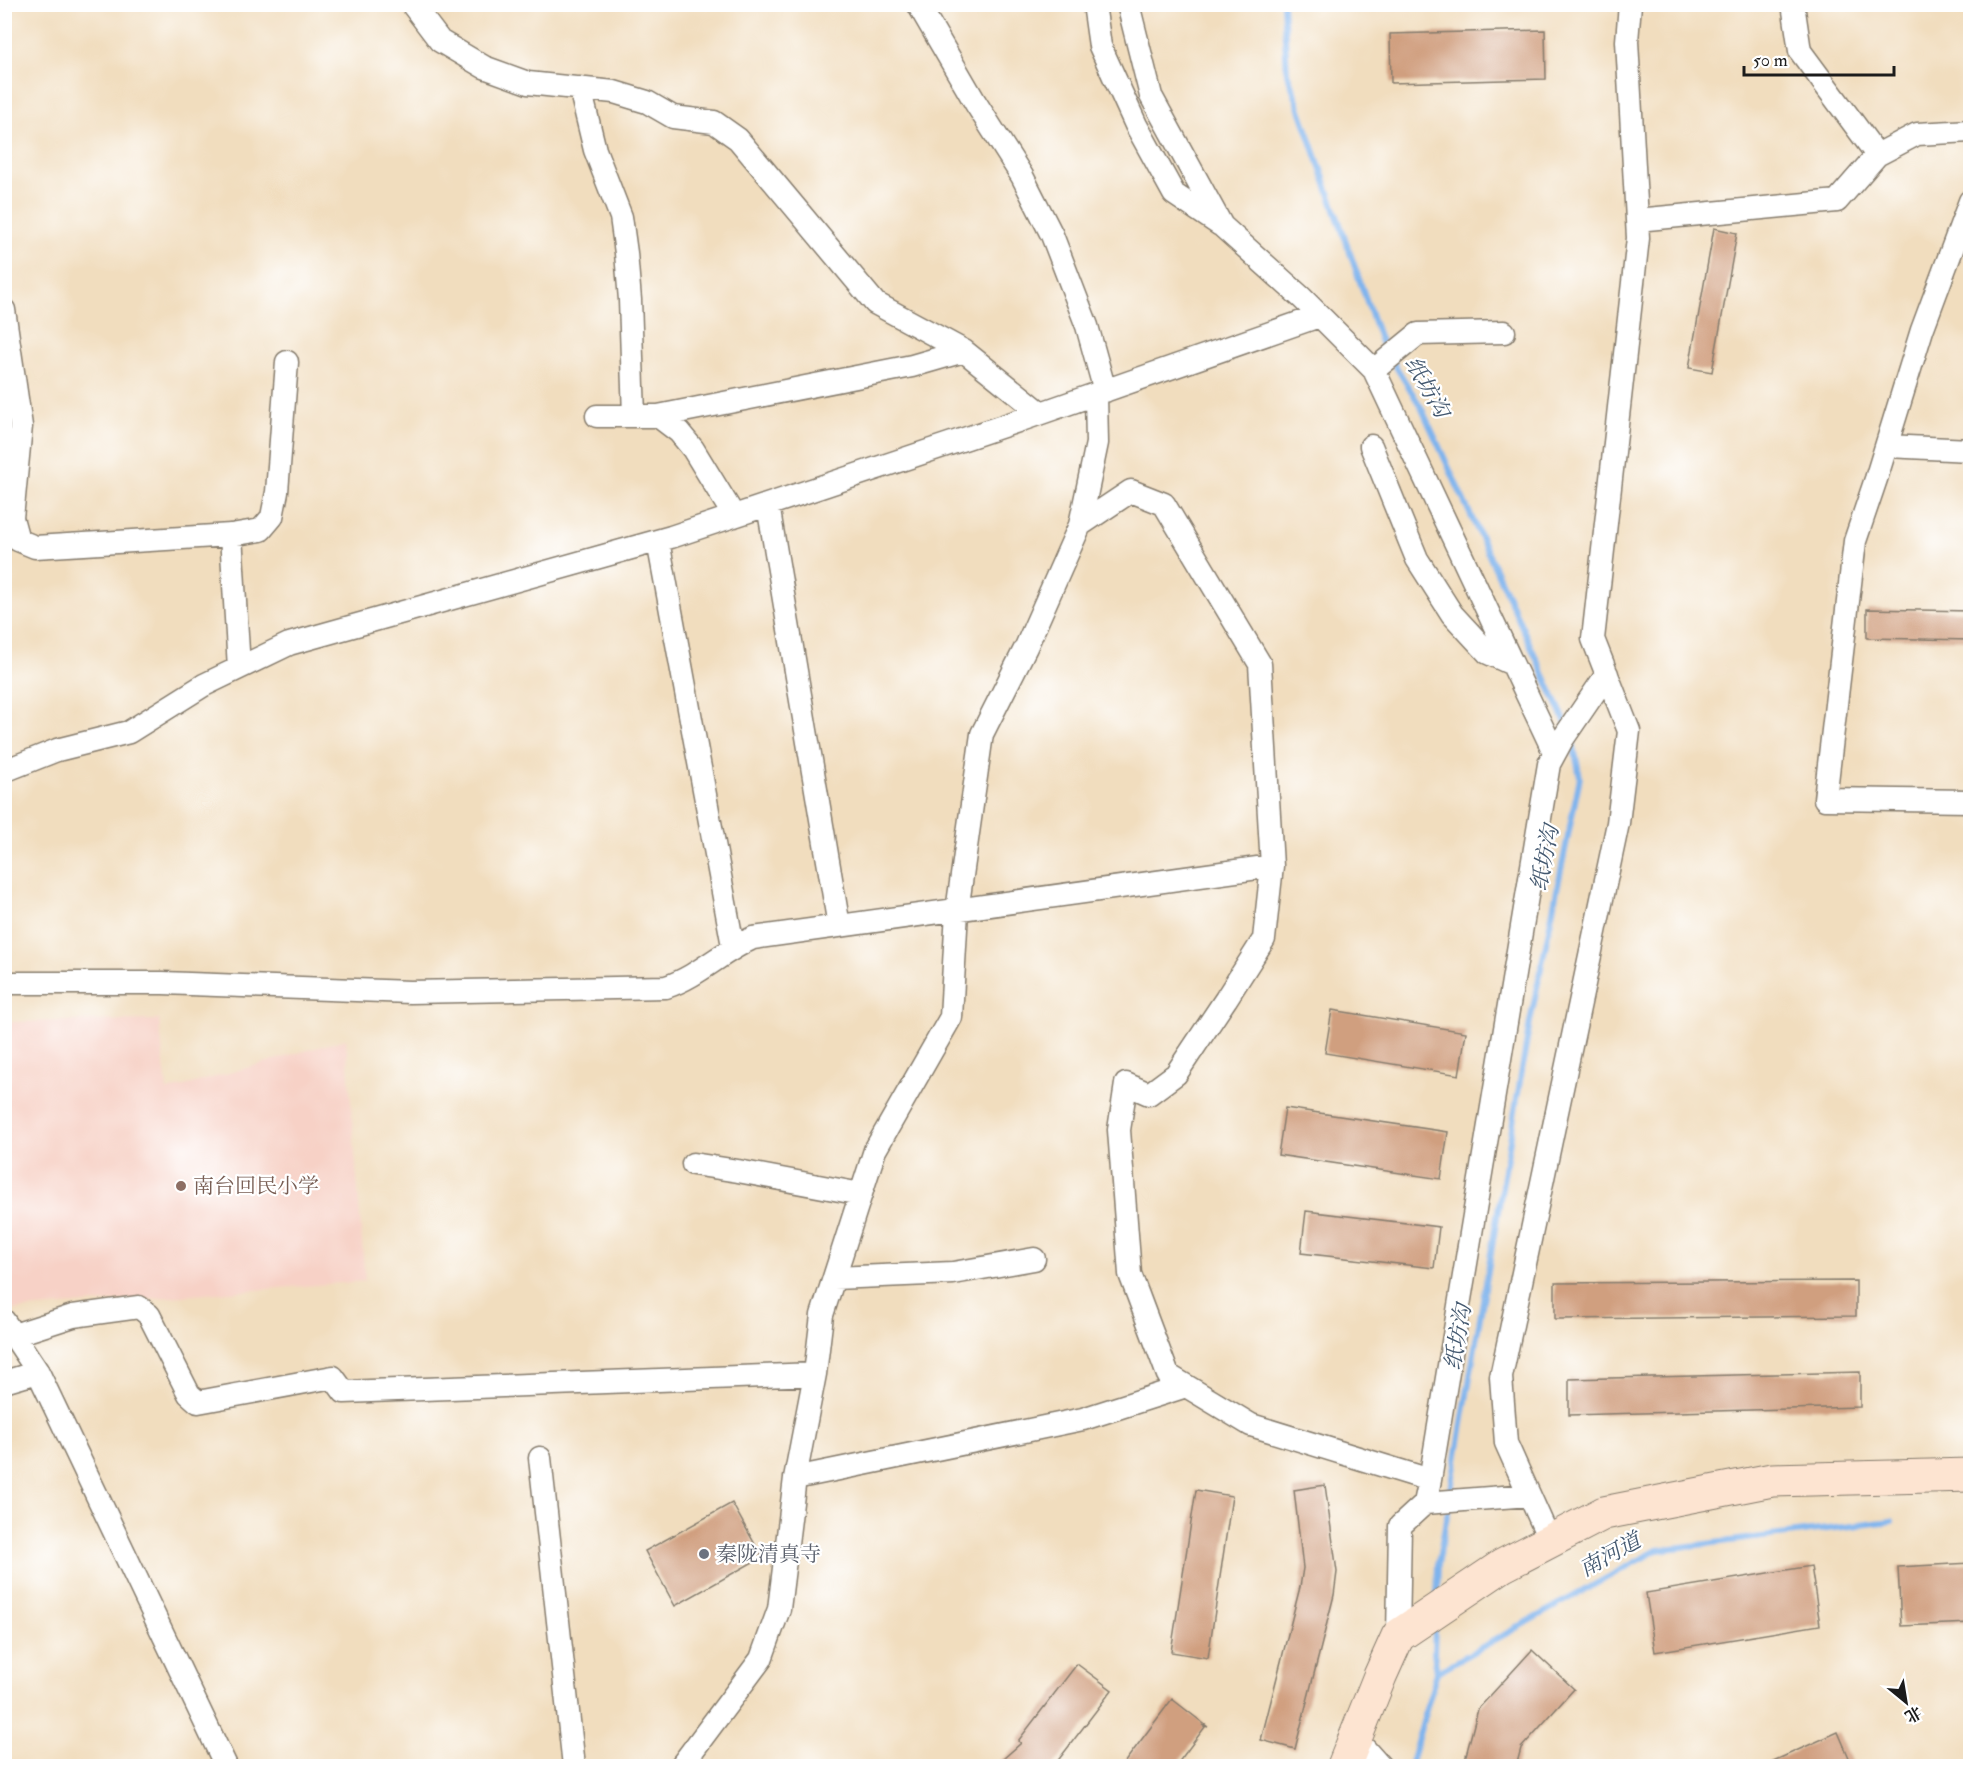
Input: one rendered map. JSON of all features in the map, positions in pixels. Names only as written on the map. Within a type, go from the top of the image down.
[{"type":"street","points":[[412,4],[440,41],[484,67],[528,83],[614,92],[647,102],[673,117],[714,122],[738,139],[875,303],[964,351],[1041,413]]},
{"type":"street","points":[[681,1767],[761,1659],[779,1609],[795,1478],[815,1374],[822,1315],[875,1150],[951,1017],[957,910],[982,734],[1026,647],[1080,525],[1097,443],[1101,392],[1087,326],[1052,235],[1022,176],[975,102],[918,4]]},
{"type":"street","points":[[1094,4],[1100,46],[1136,124],[1174,194],[1222,226],[1319,316],[1386,360],[1512,664],[1558,746]]},
{"type":"street","points":[[1128,4],[1151,96],[1222,226]]},
{"type":"street","points":[[1550,1541],[1506,1443],[1501,1377],[1618,823],[1629,731],[1593,639],[1638,238],[1627,41],[1630,4]]},
{"type":"street","points":[[1793,4],[1800,51],[1877,155]]},
{"type":"street","points":[[580,88],[595,150],[621,217],[630,300],[634,416]]},
{"type":"street","points":[[1637,220],[1837,201],[1877,155],[1917,134],[1971,131]]},
{"type":"street","points":[[1971,201],[1922,330],[1855,541],[1825,799],[1971,801]]},
{"type":"street","points":[[4,309],[21,426],[12,518],[18,540],[34,547],[231,535],[261,530],[272,517],[277,492],[287,362]]},
{"type":"street","points":[[4,771],[57,750],[129,732],[204,685],[289,644],[658,541],[1041,413],[1319,316]]},
{"type":"street","points":[[1386,360],[1418,334],[1504,332]]},
{"type":"street","points":[[597,416],[658,416],[912,366],[964,351]]},
{"type":"street","points":[[658,416],[679,432],[693,449],[734,516]]},
{"type":"street","points":[[1371,446],[1417,559],[1452,614],[1488,653],[1512,664]]},
{"type":"street","points":[[1887,446],[1971,450]]},
{"type":"street","points":[[1080,525],[1131,491],[1164,504],[1260,664],[1272,866],[1264,939],[1176,1074],[1149,1094],[1126,1084],[1119,1130],[1130,1274],[1168,1375],[1251,1425],[1430,1480]]},
{"type":"street","points":[[768,505],[839,927]]},
{"type":"street","points":[[231,535],[239,668]]},
{"type":"street","points":[[658,541],[733,946]]},
{"type":"street","points":[[1432,1502],[1430,1480],[1549,764],[1558,746],[1607,675]]},
{"type":"street","points":[[4,983],[163,983],[410,992],[666,987],[685,980],[733,946],[753,938],[1272,866]]},
{"type":"street","points":[[693,1164],[861,1194]]},
{"type":"street","points":[[834,1278],[953,1273],[1034,1259]]},
{"type":"street","points":[[226,1767],[38,1372],[9,1328],[139,1307],[149,1315],[189,1394],[198,1402],[333,1377],[344,1392],[815,1374]]},
{"type":"street","points":[[4,1382],[38,1372]]},
{"type":"street","points":[[795,1478],[1083,1419],[1186,1386]]},
{"type":"street","points":[[540,1458],[574,1767]]},
{"type":"street","points":[[1407,1630],[1502,1566],[1604,1513],[1772,1480],[1971,1475]]},
{"type":"street","points":[[1380,1767],[1349,1752],[1407,1630],[1400,1526],[1432,1502],[1529,1495]]},
{"type":"shaded area","name":"南台回民小学","points":[[159,1020],[167,1091],[346,1039],[365,1281],[13,1310],[4,1295],[4,1022]]},
{"type":"building","points":[[1545,30],[1546,79],[1391,83],[1390,34]]},
{"type":"building","points":[[1714,228],[1737,233],[1712,372],[1689,368]]},
{"type":"building","points":[[1867,609],[1971,611],[1971,640],[1867,638]]},
{"type":"building","points":[[1332,1010],[1466,1032],[1459,1075],[1325,1053]]},
{"type":"building","points":[[1285,1108],[1448,1132],[1441,1179],[1278,1155]]},
{"type":"building","points":[[1306,1211],[1439,1227],[1434,1268],[1301,1253]]},
{"type":"building","points":[[1856,1281],[1856,1316],[1555,1319],[1555,1283]]},
{"type":"building","points":[[1860,1372],[1860,1407],[1569,1415],[1569,1379]]},
{"type":"building","points":[[1325,1485],[1337,1572],[1334,1595],[1295,1749],[1261,1740],[1303,1568],[1294,1490]]},
{"type":"building","points":[[1196,1490],[1232,1496],[1208,1658],[1171,1652]]},
{"type":"building","name":"秦陇清真寺","points":[[732,1503],[762,1557],[675,1606],[645,1551]]},
{"type":"building","points":[[1971,1563],[1971,1623],[1901,1626],[1898,1567]]},
{"type":"building","points":[[1811,1566],[1820,1625],[1655,1652],[1646,1593]]},
{"type":"building","points":[[1532,1650],[1574,1689],[1521,1748],[1516,1767],[1463,1767],[1478,1709]]},
{"type":"building","points":[[1077,1664],[1112,1690],[1053,1767],[994,1767],[1021,1743],[1018,1741]]},
{"type":"building","points":[[1172,1699],[1208,1727],[1202,1725],[1205,1727],[1175,1767],[1121,1767]]},
{"type":"building","points":[[1838,1732],[1853,1767],[1760,1767]]},
{"type":"waterway","name":"纸坊沟","points":[[1283,4],[1287,72],[1382,345],[1387,353]]},
{"type":"waterway","name":"纸坊沟","points":[[1393,362],[1421,407],[1566,723]]},
{"type":"waterway","name":"纸坊沟","points":[[1450,1495],[1530,1022],[1580,777],[1572,738]]},
{"type":"waterway","name":"纸坊沟","points":[[1437,1596],[1438,1564],[1449,1505]]},
{"type":"waterway","name":"南河道","points":[[1437,1672],[1657,1550],[1892,1521]]},
{"type":"waterway","name":"纸坊沟","points":[[1410,1766],[1437,1672],[1434,1653],[1435,1624]]},
{"type":"place","name":"南台回民小学","points":[[181,1186]]},
{"type":"place","name":"秦陇清真寺","points":[[704,1554]]}]
